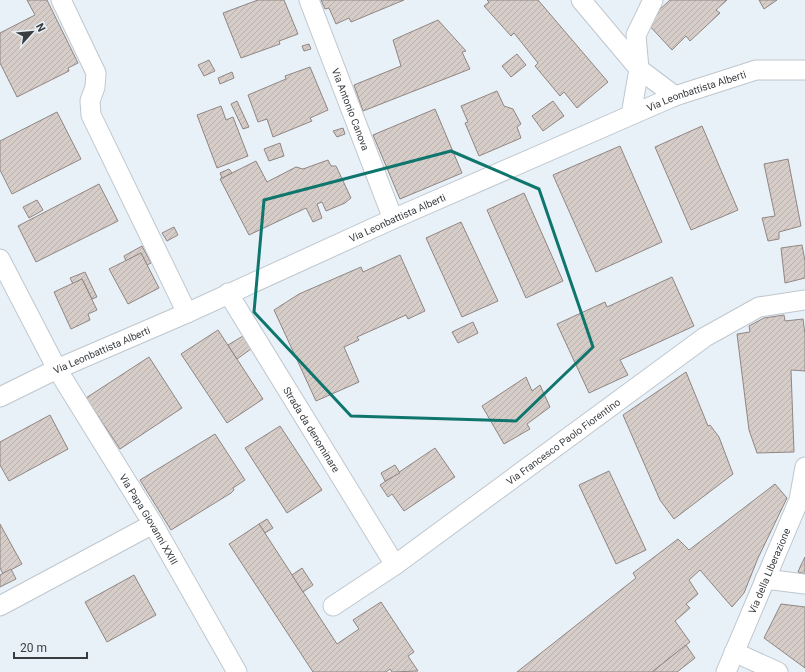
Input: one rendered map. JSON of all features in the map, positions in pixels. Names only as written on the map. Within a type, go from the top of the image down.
[{"type":"street","points":[[61,0],[96,73],[95,88],[90,101],[91,115],[187,312]]},
{"type":"street","name":"Via Antonio Canova","points":[[309,0],[393,219]]},
{"type":"street","points":[[581,0],[639,69],[675,96]]},
{"type":"street","points":[[631,115],[639,69],[636,35],[653,0]]},
{"type":"street","name":"Via Leonbattista Alberti","points":[[0,397],[57,369],[393,219],[675,96],[756,70],[805,70]]},
{"type":"street","name":"Via Papa Giovanni XXIII","points":[[0,259],[57,369],[153,524],[237,672]]},
{"type":"street","name":"Strada da denominare","points":[[228,293],[395,565]]},
{"type":"street","name":"Via Francesco Paolo Fiorentino","points":[[333,606],[395,565],[705,337],[758,308],[805,300]]},
{"type":"street","name":"Via della Liberazione","points":[[726,672],[799,500],[805,467]]},
{"type":"street","points":[[0,606],[153,524]]},
{"type":"street","points":[[765,579],[805,584]]},
{"type":"street","points":[[734,652],[778,672]]},
{"type":"highlighted area","points":[[451,151],[539,189],[593,347],[516,421],[351,416],[254,312],[264,200]]},
{"type":"building","points":[[27,0],[47,0],[78,63],[68,68],[69,71],[17,97],[0,63],[0,33],[35,15]]},
{"type":"building","points":[[258,0],[284,0],[298,34],[279,41],[280,44],[241,58],[223,13]]},
{"type":"building","points":[[321,0],[404,0],[351,22],[349,18],[336,24],[329,8],[325,9]]},
{"type":"building","points":[[487,0],[538,0],[608,82],[577,108],[564,92],[560,96],[535,66],[538,63],[514,33],[511,36],[484,6],[489,2]]},
{"type":"building","points":[[670,0],[727,0],[716,10],[720,13],[690,41],[686,36],[672,50],[646,22]]},
{"type":"building","points":[[759,0],[777,0],[764,9]]},
{"type":"building","points":[[438,20],[466,51],[462,52],[470,69],[363,111],[354,85],[401,66],[393,40]]},
{"type":"building","points":[[309,44],[311,49],[304,51],[302,46]]},
{"type":"building","points":[[517,54],[526,65],[511,77],[502,66]]},
{"type":"building","points":[[209,60],[215,71],[204,76],[198,65]]},
{"type":"building","points":[[310,67],[328,110],[310,118],[312,121],[273,137],[267,119],[258,122],[248,95],[286,79],[285,76]]},
{"type":"building","points":[[232,72],[234,78],[220,84],[218,78]]},
{"type":"building","points":[[497,91],[504,106],[513,109],[521,124],[517,127],[521,138],[479,156],[465,123],[468,122],[461,106]]},
{"type":"building","points":[[237,101],[249,127],[243,129],[231,104]]},
{"type":"building","points":[[553,101],[564,116],[543,131],[532,116]]},
{"type":"building","points":[[221,106],[226,120],[233,117],[248,156],[217,168],[197,115]]},
{"type":"building","points":[[435,109],[462,173],[400,199],[373,135]]},
{"type":"building","points":[[57,112],[81,159],[12,194],[0,170],[0,141]]},
{"type":"building","points":[[702,126],[738,210],[691,230],[655,147]]},
{"type":"building","points":[[343,128],[345,134],[337,137],[333,131]]},
{"type":"building","points":[[280,143],[284,156],[269,161],[264,149]]},
{"type":"building","points":[[620,146],[662,242],[596,272],[553,175]]},
{"type":"building","points":[[788,159],[801,226],[779,232],[779,239],[768,241],[762,218],[775,216],[764,164]]},
{"type":"building","points":[[328,160],[331,166],[336,166],[351,198],[345,203],[326,211],[322,202],[317,204],[322,218],[313,222],[306,208],[249,235],[220,179],[256,161],[267,182],[296,167],[303,169]]},
{"type":"building","points":[[229,169],[232,173],[222,178],[220,173]]},
{"type":"building","points":[[99,184],[118,221],[36,262],[18,226]]},
{"type":"building","points":[[524,193],[563,281],[526,298],[487,210]]},
{"type":"building","points":[[37,200],[43,210],[29,218],[23,207]]},
{"type":"building","points":[[461,222],[498,301],[462,317],[426,238]]},
{"type":"building","points":[[174,227],[178,235],[167,241],[162,233]]},
{"type":"building","points":[[802,245],[805,261],[805,278],[785,283],[781,248]]},
{"type":"building","points":[[142,246],[151,263],[147,265],[141,253],[126,261],[124,256]]},
{"type":"building","points":[[141,253],[159,288],[128,304],[109,269]]},
{"type":"building","points":[[400,255],[425,311],[408,319],[406,315],[357,337],[359,340],[344,347],[359,382],[316,401],[274,310],[299,294],[361,267],[363,272]]},
{"type":"building","points":[[85,272],[97,297],[92,299],[82,279],[73,284],[70,278]]},
{"type":"building","points":[[672,277],[694,326],[620,360],[628,375],[589,393],[557,324],[605,302],[607,307]]},
{"type":"building","points":[[82,279],[97,310],[88,314],[90,320],[71,329],[54,292]]},
{"type":"building","points":[[784,315],[785,321],[803,319],[805,334],[805,371],[791,370],[794,452],[757,453],[749,430],[737,334],[750,332],[749,326],[764,318]]},
{"type":"building","points":[[473,322],[478,333],[458,343],[452,332]]},
{"type":"building","points":[[218,330],[263,399],[227,423],[181,354]]},
{"type":"building","points":[[243,336],[251,349],[237,359],[228,345]]},
{"type":"building","points":[[149,357],[182,408],[120,449],[86,398]]},
{"type":"building","points":[[686,372],[708,426],[710,425],[719,437],[733,474],[674,519],[660,500],[623,415]]},
{"type":"building","points":[[526,377],[532,391],[540,385],[550,407],[527,424],[530,429],[504,444],[482,406]]},
{"type":"building","points":[[50,415],[68,449],[9,481],[0,465],[0,442]]},
{"type":"building","points":[[280,426],[322,490],[287,513],[245,448]]},
{"type":"building","points":[[215,434],[245,480],[233,488],[234,490],[231,493],[171,530],[140,480]]},
{"type":"building","points":[[435,448],[455,477],[404,511],[392,494],[388,497],[380,485]]},
{"type":"building","points":[[395,465],[400,473],[385,481],[381,473]]},
{"type":"building","points":[[609,471],[646,550],[616,564],[579,485]]},
{"type":"building","points":[[775,484],[787,498],[758,558],[744,593],[732,607],[700,570],[689,580],[698,594],[686,604],[690,608],[675,621],[690,642],[652,672],[517,672],[636,578],[633,573],[678,539],[689,550]]},
{"type":"building","points":[[267,519],[273,528],[265,533],[259,524]]},
{"type":"building","points":[[0,524],[22,564],[3,574],[0,568]]},
{"type":"building","points":[[259,524],[337,644],[359,629],[353,620],[381,602],[414,652],[408,656],[418,671],[392,672],[390,669],[386,672],[313,672],[229,544]]},
{"type":"building","points":[[805,557],[805,574],[798,572]]},
{"type":"building","points":[[302,568],[313,585],[303,592],[292,575]]},
{"type":"building","points":[[11,569],[16,579],[0,587],[0,575]]},
{"type":"building","points":[[134,575],[156,615],[107,642],[85,602]]},
{"type":"building","points":[[781,604],[805,607],[805,668],[764,638]]},
{"type":"building","points":[[686,645],[695,658],[677,672],[652,672]]}]
